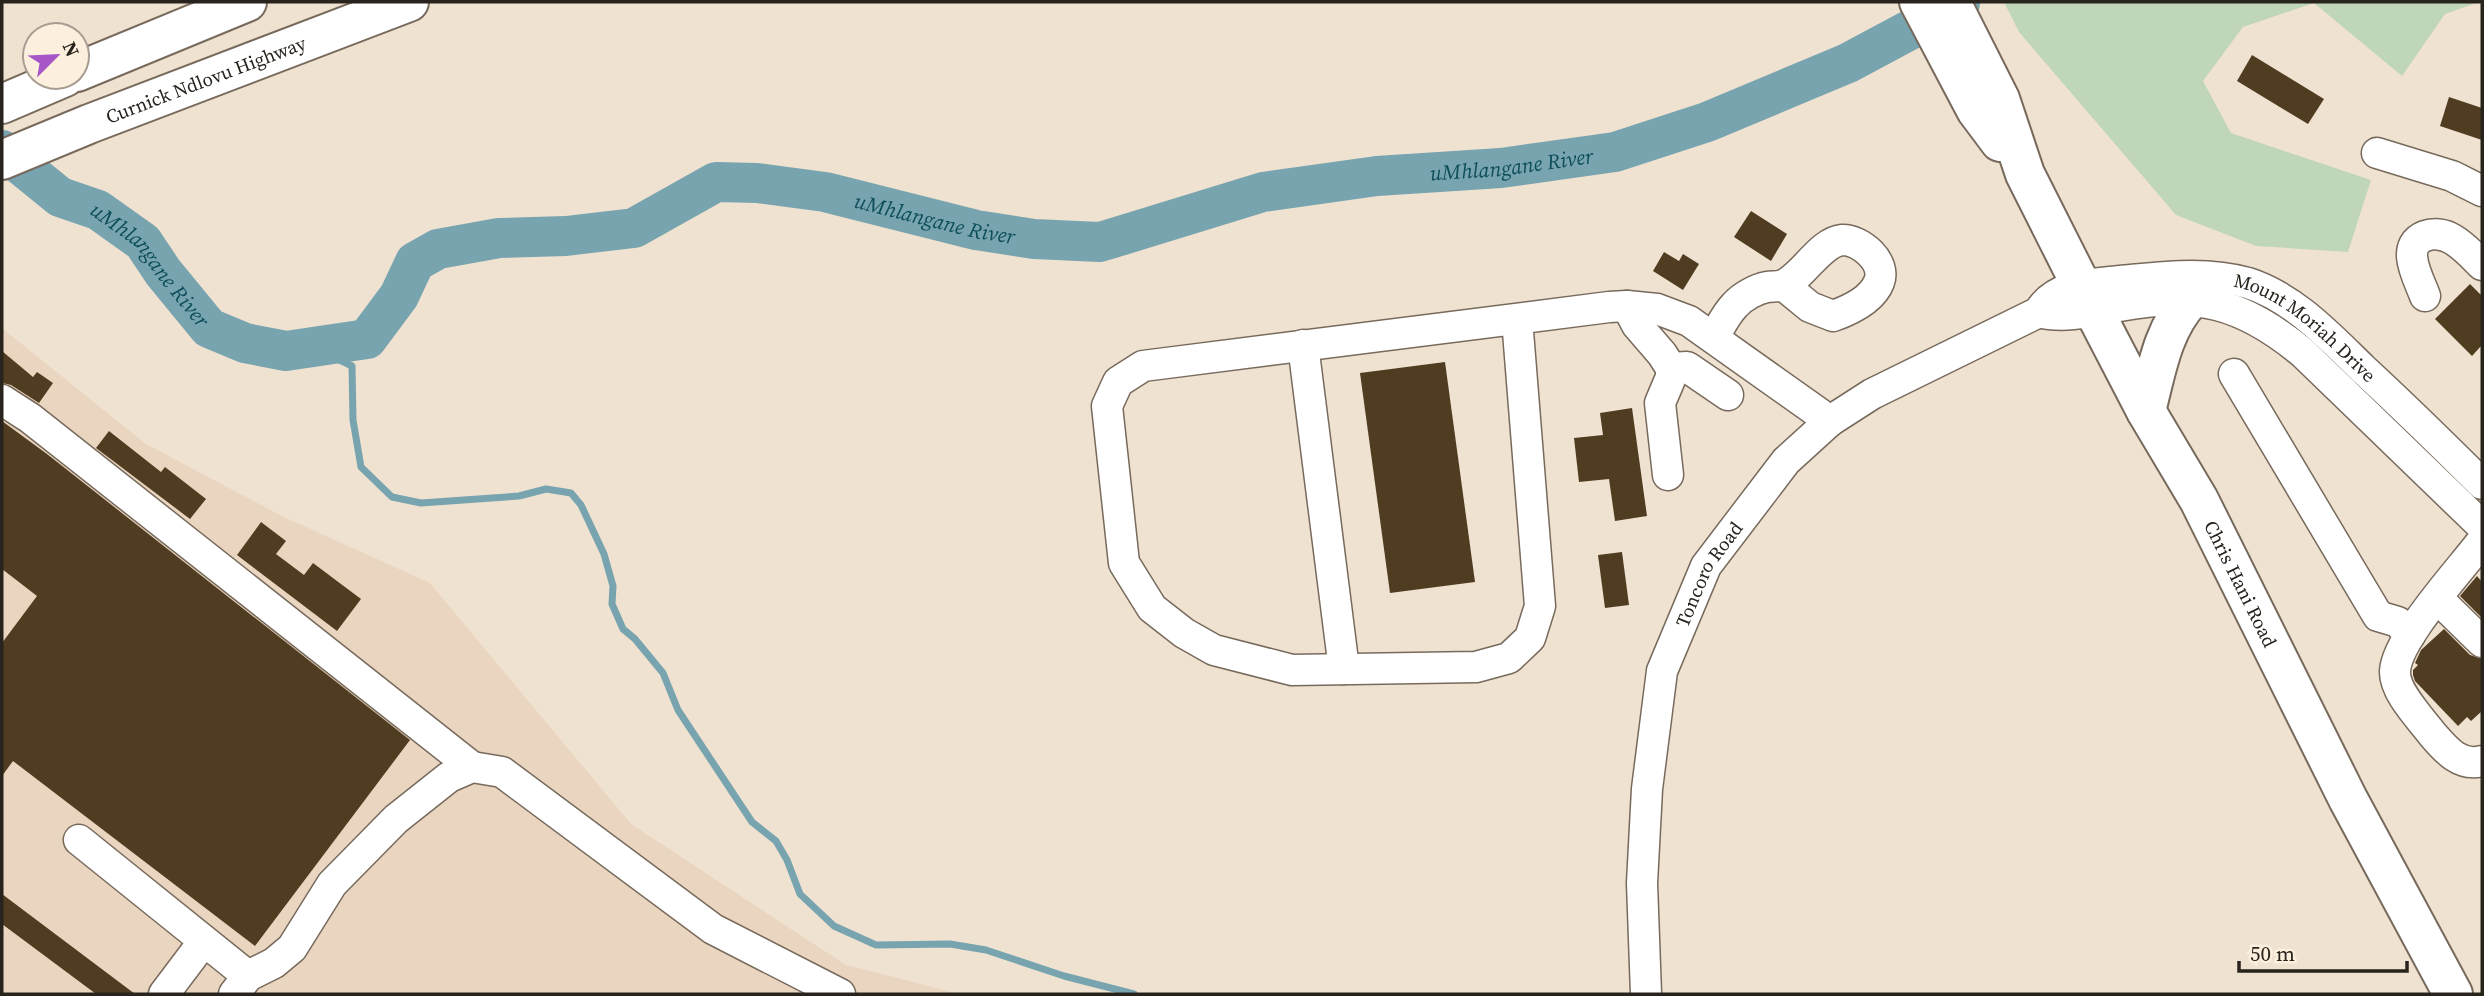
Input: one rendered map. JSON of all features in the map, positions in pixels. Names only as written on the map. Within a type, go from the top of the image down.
[{"type":"main road","points":[[187,26],[230,2]]},
{"type":"main road","points":[[91,66],[247,2]]},
{"type":"main road","name":"Curnick Ndlovu Highway","points":[[2,160],[409,2]]},
{"type":"main road","name":"Chris Hani Road","points":[[1919,2],[1988,104],[2146,411],[2199,500],[2348,799],[2454,994]]},
{"type":"main road","name":"Chris Hani Road","points":[[1951,2],[1988,104]]},
{"type":"main road","points":[[2,104],[32,91]]},
{"type":"main road","points":[[2146,411],[2168,332],[2179,312],[2190,300]]},
{"type":"street","points":[[2377,153],[2452,176],[2482,191]]},
{"type":"street","points":[[2425,296],[2411,262],[2412,248],[2417,240],[2424,236],[2436,234],[2452,238],[2482,265]]},
{"type":"street","name":"Mount Moriah Drive","points":[[2088,298],[2193,275],[2250,284],[2279,298],[2315,323],[2482,484]]},
{"type":"street","points":[[1714,337],[1734,306],[1746,296],[1763,287],[1783,285]]},
{"type":"street","name":"Mount Moriah Drive","points":[[2088,298],[2190,300],[2218,304],[2248,315],[2277,331],[2482,526]]},
{"type":"street","name":"Toncoro Road","points":[[1646,994],[1643,883],[1647,789],[1662,671],[1706,566],[1786,461],[1830,421],[1872,394],[2039,312],[2062,315],[2088,298]]},
{"type":"street","points":[[1627,306],[1637,325],[1671,368],[1671,377],[1660,403],[1668,475]]},
{"type":"street","points":[[1517,319],[1540,606],[1530,638],[1509,658],[1476,667],[1292,670],[1214,650],[1184,633],[1152,608],[1124,563],[1107,406],[1118,382],[1143,366],[1303,345],[1517,319],[1627,306],[1657,309],[1689,321],[1830,421]]},
{"type":"street","points":[[1303,345],[1344,669]]},
{"type":"street","points":[[1671,368],[1686,367],[1728,395]]},
{"type":"street","points":[[2234,374],[2378,616],[2399,622],[2410,635]]},
{"type":"street","points":[[2,400],[30,418],[472,767],[502,772],[713,929],[828,992]]},
{"type":"street","points":[[2478,557],[2438,598],[2410,635],[2395,672],[2403,695],[2446,751],[2468,762],[2482,761]]},
{"type":"street","points":[[2438,598],[2482,642]]},
{"type":"street","points":[[79,840],[204,941],[241,985],[292,948],[332,884],[396,819],[449,777],[472,767]]},
{"type":"street","points":[[164,994],[204,941]]},
{"type":"shaded area","points":[[2,328],[146,444],[284,517],[430,583],[631,824],[846,965],[960,994],[2,994]]},
{"type":"green space","points":[[2004,2],[2479,2],[2445,14],[2402,76],[2314,3],[2243,27],[2203,81],[2231,133],[2371,180],[2348,252],[2256,246],[2176,215],[2019,32]]},
{"type":"building","points":[[2252,55],[2324,99],[2308,124],[2237,81]]},
{"type":"building","points":[[2449,97],[2482,108],[2482,140],[2440,126]]},
{"type":"building","points":[[1751,211],[1787,234],[1771,261],[1734,237]]},
{"type":"building","points":[[1664,252],[1679,261],[1683,254],[1699,264],[1683,290],[1653,271]]},
{"type":"building","points":[[2470,284],[2482,296],[2482,345],[2472,356],[2435,319]]},
{"type":"building","points":[[2,351],[33,377],[37,372],[53,383],[39,403],[11,385],[2,383]]},
{"type":"building","points":[[1445,362],[1475,582],[1390,593],[1360,373]]},
{"type":"building","points":[[1632,408],[1647,516],[1615,521],[1609,479],[1579,482],[1574,438],[1603,435],[1600,413]]},
{"type":"building","points":[[2,421],[410,740],[255,946],[13,761],[2,776],[2,643],[37,596],[2,569]]},
{"type":"building","points":[[109,431],[161,472],[165,467],[206,499],[190,519],[96,448]]},
{"type":"building","points":[[261,522],[286,541],[276,554],[304,575],[313,563],[361,599],[337,631],[237,555]]},
{"type":"building","points":[[1622,552],[1629,605],[1605,608],[1598,555]]},
{"type":"building","points":[[2477,576],[2482,582],[2482,618],[2460,596]]},
{"type":"building","points":[[2444,629],[2470,655],[2482,659],[2482,711],[2471,721],[2467,717],[2458,726],[2415,681],[2413,675],[2421,650]]},
{"type":"building","points":[[2,894],[135,994],[96,994],[2,924]]},
{"type":"waterway","name":"uMhlangane River","points":[[2,150],[60,197],[98,210],[143,242],[163,272],[209,328],[245,343],[286,351],[367,339],[399,296],[415,262],[438,249],[499,238],[566,236],[634,228],[716,182],[757,183],[825,192],[976,230],[1034,239],[1100,242],[1263,192],[1377,176],[1501,168],[1615,152],[1707,122],[1848,63],[1960,3]]},
{"type":"waterway","points":[[313,347],[352,366],[353,420],[361,467],[392,497],[421,503],[519,496],[546,489],[571,493],[581,505],[604,554],[613,586],[612,604],[623,629],[635,639],[663,673],[678,710],[752,822],[776,841],[787,860],[800,894],[834,926],[876,945],[950,944],[986,950],[1064,976],[1134,994]]}]
